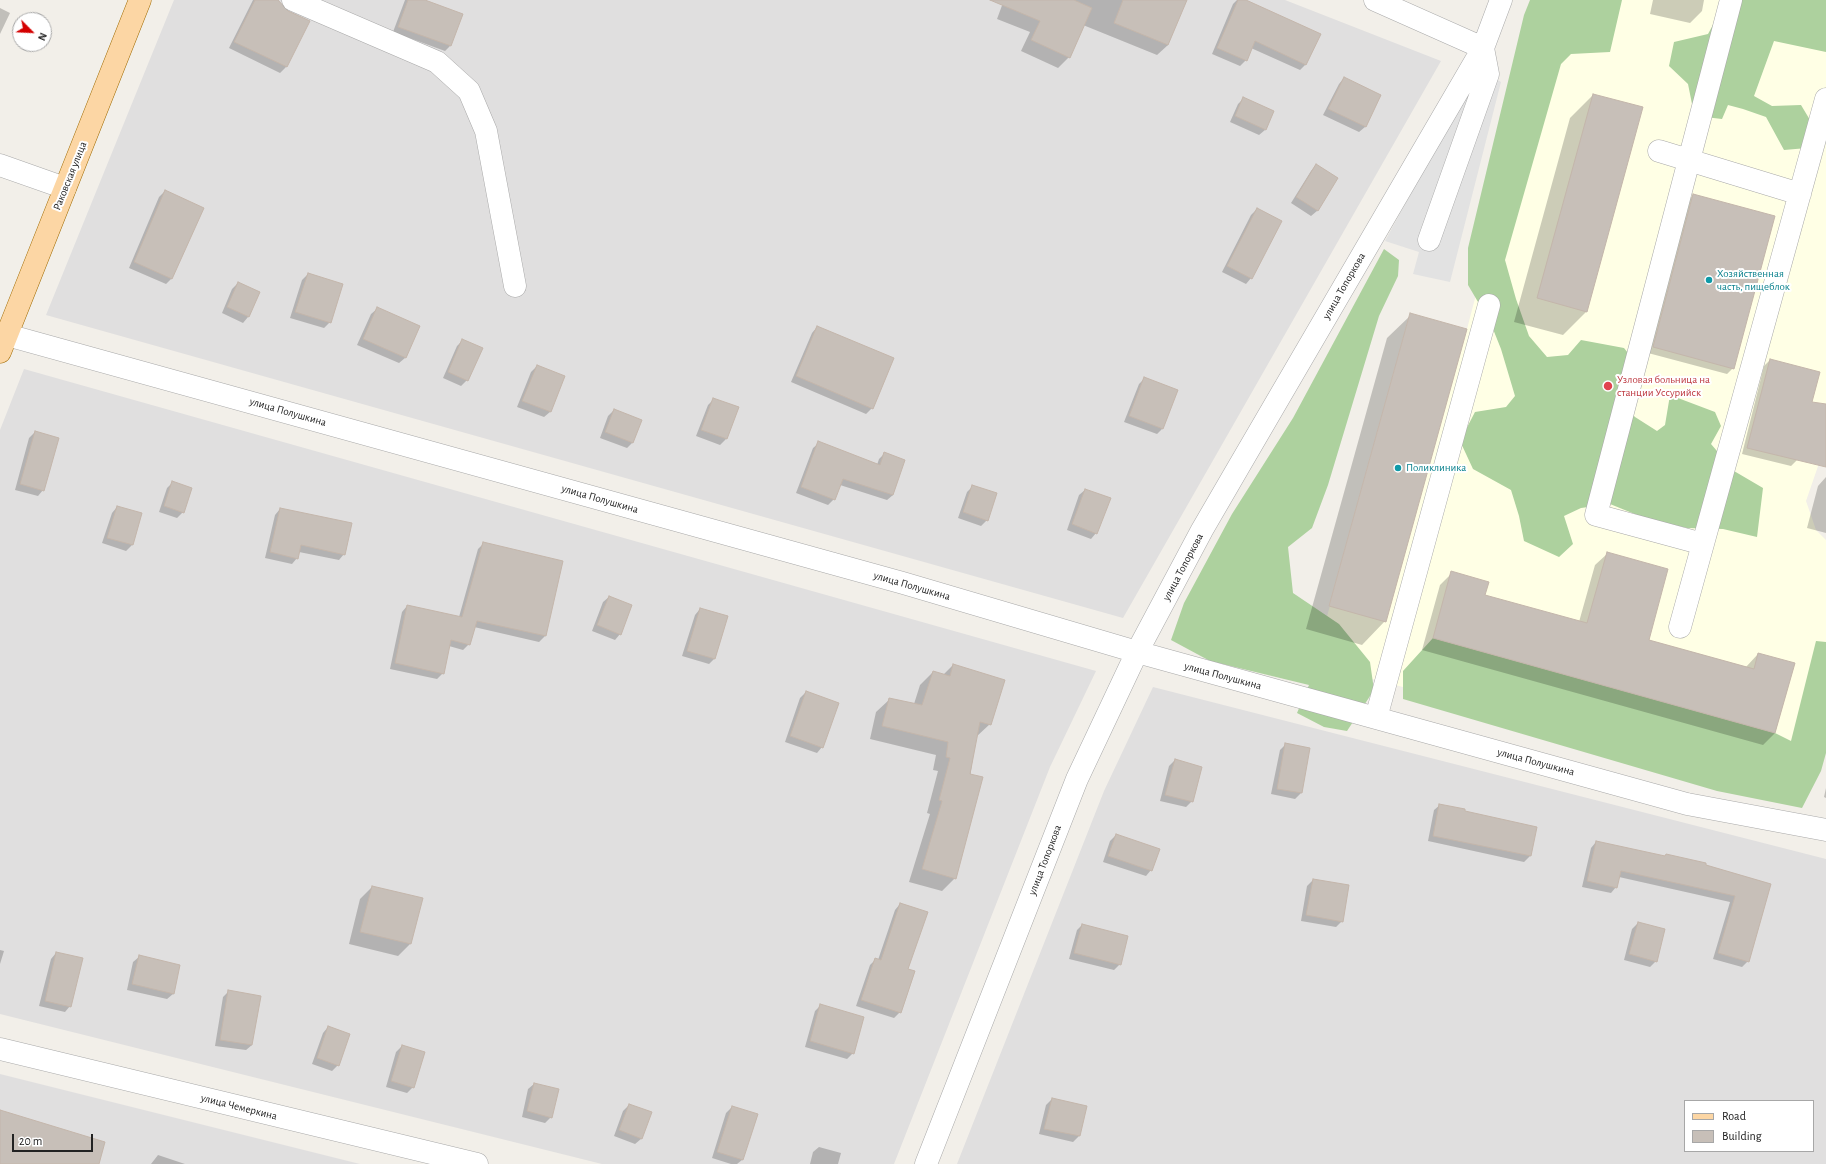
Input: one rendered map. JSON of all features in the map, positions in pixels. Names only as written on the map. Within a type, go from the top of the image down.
[{"type":"main road","name":"Раковская улица","points":[[2,340],[65,188],[140,0]]},
{"type":"street","points":[[293,0],[437,62],[469,91],[486,131],[515,286]]},
{"type":"street","points":[[1375,0],[1483,48],[1488,74],[1429,240]]},
{"type":"street","name":"улица Топоркова","points":[[926,1164],[1077,779],[1137,652],[1202,530],[1483,48],[1500,0]]},
{"type":"street","points":[[1703,544],[1596,515],[1731,0]]},
{"type":"street","points":[[1680,627],[1826,99]]},
{"type":"street","points":[[1659,151],[1800,194]]},
{"type":"street","points":[[0,165],[65,188]]},
{"type":"street","points":[[1376,718],[1489,305]]},
{"type":"street","name":"улица Полушкина","points":[[2,340],[895,581],[1137,652],[1687,804],[1826,830]]},
{"type":"street","name":"улица Чемеркина","points":[[0,1049],[477,1164]]},
{"type":"shaded area","points":[[174,0],[1285,0],[1441,61],[1123,618],[46,315]]},
{"type":"shaded area","name":"Узловая больница на станции Уссурийск","points":[[1547,0],[1826,0],[1826,443],[1806,501],[1816,530],[1826,540],[1826,661],[1789,787],[1314,664],[1410,313],[1467,329],[1534,72]]},
{"type":"shaded area","points":[[1479,68],[1501,82],[1450,282],[1413,274],[1419,252],[1385,241]]},
{"type":"shaded area","points":[[24,369],[1096,671],[1050,767],[894,1164],[602,1164],[0,1014],[0,430]]},
{"type":"shaded area","points":[[1153,687],[1826,859],[1826,1164],[957,1164],[1104,791]]},
{"type":"shaded area","points":[[0,1074],[360,1164],[0,1164]]},
{"type":"green space","points":[[1530,0],[1622,0],[1610,52],[1571,54],[1561,64],[1505,260],[1516,299],[1529,336],[1547,357],[1568,355],[1581,340],[1624,348],[1632,358],[1619,400],[1635,417],[1657,431],[1665,425],[1670,395],[1715,412],[1721,426],[1711,444],[1734,471],[1763,488],[1757,537],[1723,529],[1687,528],[1647,519],[1610,504],[1581,508],[1564,516],[1573,544],[1559,557],[1524,541],[1519,516],[1511,490],[1473,469],[1460,441],[1475,412],[1506,407],[1515,396],[1501,349],[1491,324],[1468,285],[1468,248],[1524,15]]},
{"type":"green space","points":[[1741,0],[1826,0],[1826,52],[1774,41],[1754,96],[1772,106],[1801,105],[1810,120],[1807,148],[1784,150],[1766,117],[1743,109],[1728,105],[1722,119],[1705,117],[1693,109],[1688,84],[1669,66],[1674,42],[1708,34],[1720,12]]},
{"type":"green space","points":[[1384,249],[1399,260],[1398,276],[1379,316],[1328,485],[1312,528],[1288,547],[1293,593],[1339,624],[1370,662],[1374,690],[1347,731],[1324,727],[1297,713],[1309,685],[1210,661],[1171,640],[1184,603],[1232,514],[1293,418]]},
{"type":"green space","points":[[1433,638],[1775,733],[1791,741],[1816,641],[1826,642],[1826,753],[1821,771],[1802,808],[1717,791],[1403,699],[1403,671]]},
{"type":"building","points":[[255,0],[278,0],[288,11],[310,21],[287,67],[234,42]]},
{"type":"building","points":[[408,0],[425,0],[463,14],[451,46],[398,27]]},
{"type":"building","points":[[990,0],[1074,0],[1092,8],[1070,58],[1031,40],[1040,21]]},
{"type":"building","points":[[1123,0],[1187,0],[1168,45],[1114,23]]},
{"type":"building","points":[[1238,0],[1246,0],[1321,34],[1306,65],[1255,41],[1247,61],[1217,48]]},
{"type":"building","points":[[1344,77],[1381,95],[1366,127],[1328,109]]},
{"type":"building","points":[[1593,94],[1643,107],[1587,312],[1537,298]]},
{"type":"building","points":[[1243,97],[1274,111],[1266,130],[1235,116]]},
{"type":"building","points":[[1316,164],[1338,178],[1318,211],[1296,197]]},
{"type":"building","points":[[165,190],[204,208],[172,279],[134,262]]},
{"type":"building","name":"Хозяйственная часть, пищеблок","points":[[1693,194],[1775,216],[1734,369],[1653,347]]},
{"type":"building","points":[[1257,208],[1282,221],[1252,279],[1227,266]]},
{"type":"building","points":[[308,273],[343,284],[331,323],[295,312]]},
{"type":"building","points":[[238,282],[260,292],[249,317],[227,307]]},
{"type":"building","points":[[377,307],[420,326],[406,358],[363,339]]},
{"type":"building","name":"Поликлиника","points":[[1410,313],[1467,329],[1386,622],[1329,606]]},
{"type":"building","points":[[817,326],[894,358],[873,409],[796,376]]},
{"type":"building","points":[[462,339],[483,348],[468,381],[448,372]]},
{"type":"building","points":[[1770,359],[1820,372],[1812,402],[1826,404],[1826,467],[1747,448]]},
{"type":"building","points":[[537,365],[565,376],[551,412],[522,401]]},
{"type":"building","points":[[1144,377],[1178,390],[1163,429],[1129,416]]},
{"type":"building","points":[[713,398],[739,407],[727,439],[701,430]]},
{"type":"building","points":[[614,409],[642,420],[633,443],[605,432]]},
{"type":"building","points":[[35,431],[59,438],[44,491],[20,484]]},
{"type":"building","points":[[818,441],[880,465],[884,452],[905,460],[893,495],[843,479],[835,500],[801,487]]},
{"type":"building","points":[[172,481],[192,488],[184,513],[164,506]]},
{"type":"building","points":[[972,485],[997,493],[988,521],[963,512]]},
{"type":"building","points":[[1085,489],[1111,498],[1097,534],[1072,524]]},
{"type":"building","points":[[117,506],[142,513],[133,545],[107,538]]},
{"type":"building","points":[[280,508],[352,523],[345,555],[301,545],[298,559],[270,552]]},
{"type":"building","points":[[483,542],[563,561],[546,636],[477,621],[470,645],[451,640],[444,674],[395,663],[407,605],[462,617]]},
{"type":"building","points":[[1607,552],[1668,569],[1649,640],[1754,669],[1758,653],[1795,663],[1775,733],[1433,638],[1451,571],[1489,582],[1485,595],[1587,623]]},
{"type":"building","points":[[609,596],[632,605],[621,635],[597,625]]},
{"type":"building","points":[[700,608],[728,616],[715,659],[687,651]]},
{"type":"building","points":[[953,664],[1005,680],[991,725],[980,722],[970,774],[983,777],[956,879],[922,869],[942,801],[939,800],[950,758],[946,757],[948,742],[882,726],[889,698],[922,705],[933,671],[950,676]]},
{"type":"building","points":[[806,691],[839,703],[823,748],[790,736]]},
{"type":"building","points":[[1285,743],[1310,748],[1302,793],[1277,789]]},
{"type":"building","points":[[1175,759],[1202,767],[1193,802],[1165,795]]},
{"type":"building","points":[[1439,804],[1537,827],[1531,856],[1433,836]]},
{"type":"building","points":[[1116,834],[1160,849],[1152,871],[1108,856]]},
{"type":"building","points":[[1596,841],[1706,863],[1706,865],[1771,884],[1749,962],[1718,953],[1735,896],[1621,871],[1617,888],[1587,881]]},
{"type":"building","points":[[1313,879],[1349,885],[1343,922],[1306,915]]},
{"type":"building","points":[[372,886],[423,898],[411,944],[360,932]]},
{"type":"building","points":[[900,903],[928,912],[908,969],[915,971],[901,1013],[861,1000],[875,958],[881,960]]},
{"type":"building","points":[[1638,922],[1665,929],[1657,962],[1629,954]]},
{"type":"building","points":[[1082,924],[1128,936],[1121,965],[1074,953]]},
{"type":"building","points":[[56,952],[83,958],[71,1007],[45,1001]]},
{"type":"building","points":[[139,955],[180,965],[174,994],[132,984]]},
{"type":"building","points":[[228,990],[261,996],[252,1045],[220,1040]]},
{"type":"building","points":[[820,1004],[864,1017],[854,1054],[810,1041]]},
{"type":"building","points":[[328,1026],[350,1034],[339,1066],[317,1058]]},
{"type":"building","points":[[402,1045],[425,1052],[414,1088],[391,1081]]},
{"type":"building","points":[[534,1083],[559,1089],[552,1118],[527,1111]]},
{"type":"building","points":[[1052,1098],[1087,1106],[1080,1136],[1044,1129]]},
{"type":"building","points":[[629,1104],[652,1112],[642,1139],[619,1130]]},
{"type":"building","points":[[732,1106],[758,1114],[743,1160],[717,1152]]},
{"type":"building","points":[[0,1110],[105,1142],[99,1164],[0,1164]]},
{"type":"place","name":"Хозяйственная часть, пищеблок","points":[[1709,280]]},
{"type":"place","name":"Узловая больница на станции Уссурийск","points":[[1608,386]]},
{"type":"place","name":"Поликлиника","points":[[1398,468]]}]
